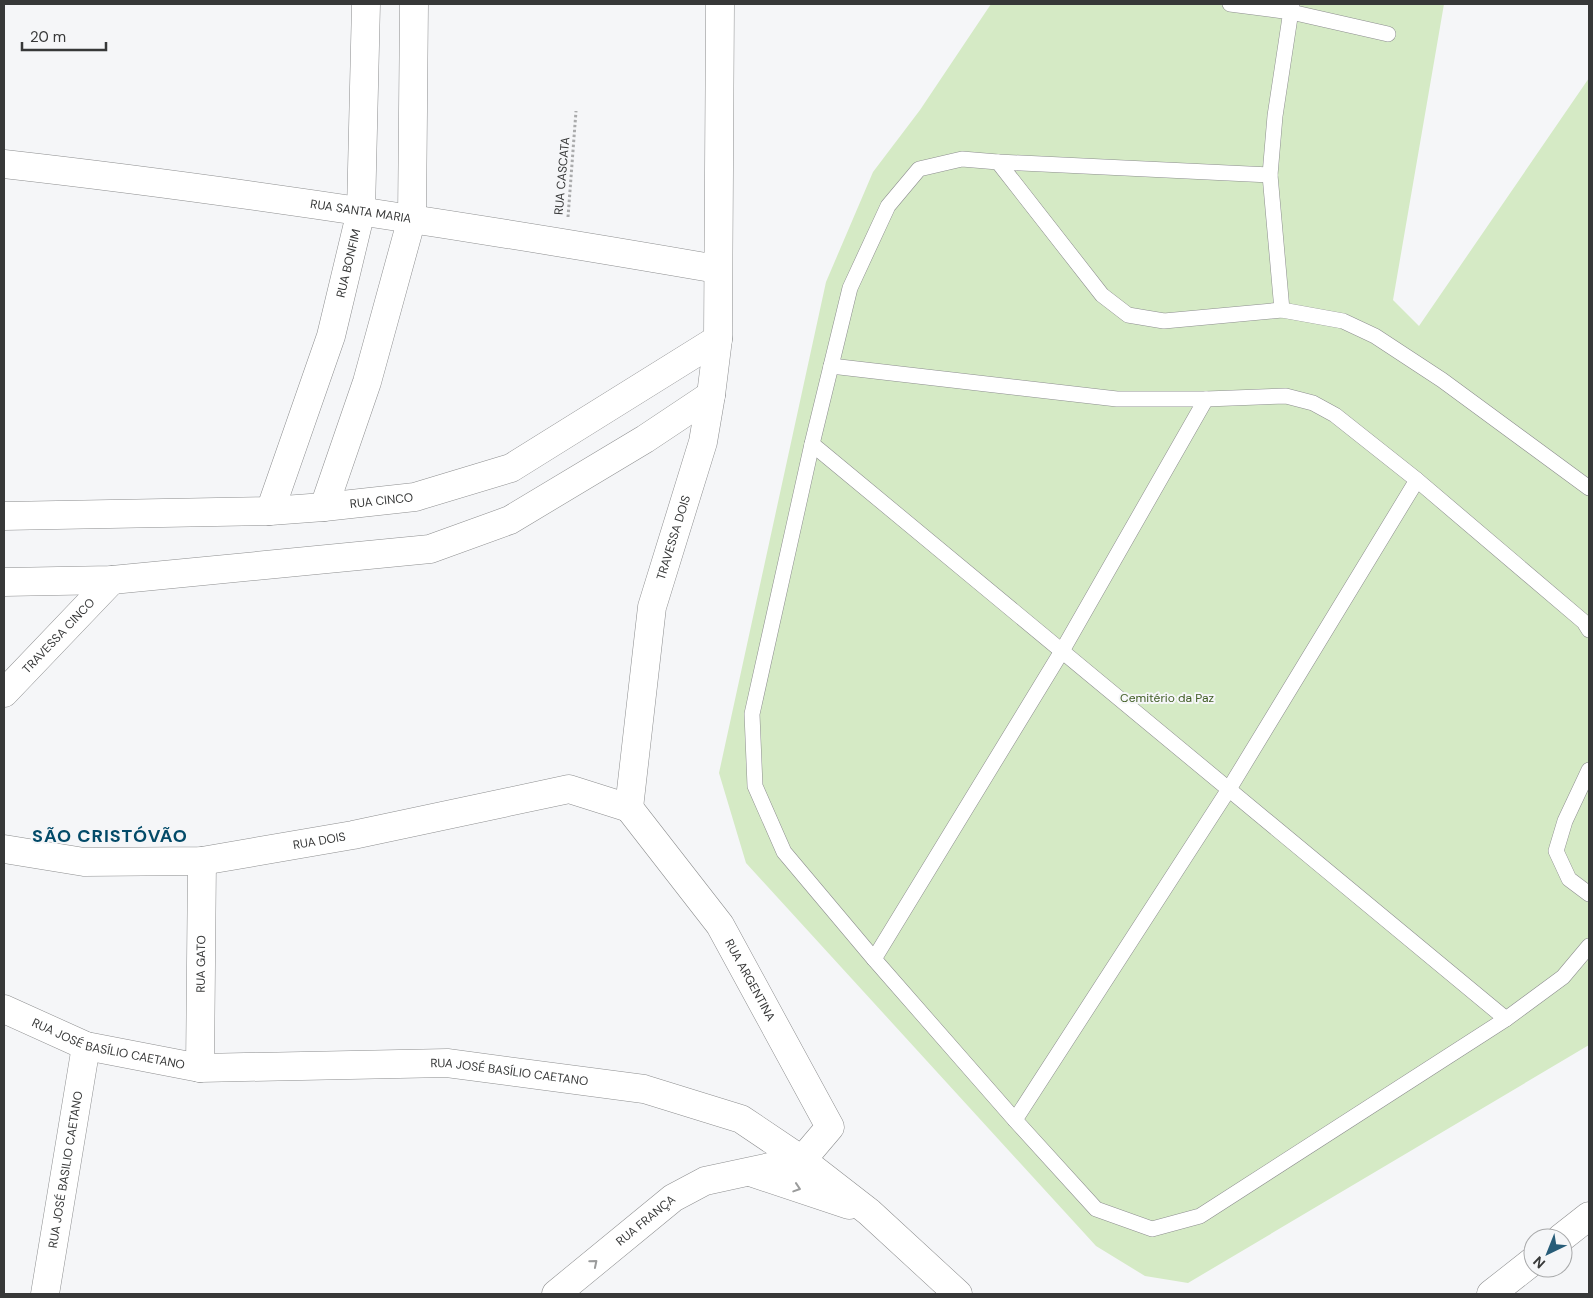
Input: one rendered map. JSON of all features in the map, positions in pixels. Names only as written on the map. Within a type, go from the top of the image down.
[{"type":"street","name":"RUA BONFIM","points":[[270,511],[331,336],[361,211],[366,4]]},
{"type":"street","points":[[324,508],[367,382],[412,218],[414,4]]},
{"type":"street","name":"TRAVESSA DOIS","points":[[629,808],[652,607],[703,442],[712,396],[718,339],[720,4]]},
{"type":"street","name":"RUA SANTA MARIA","points":[[4,164],[126,177],[412,218],[717,269]]},
{"type":"street","name":"RUA CINCO","points":[[4,516],[270,511],[324,508],[415,497],[511,468],[718,339]]},
{"type":"street","points":[[4,582],[112,580],[430,549],[510,520],[645,439],[712,396]]},
{"type":"street","name":"TRAVESSA CINCO","points":[[4,693],[112,580]]},
{"type":"street","name":"RUA DOIS","points":[[4,849],[84,862],[202,862],[353,836],[569,789],[629,808]]},
{"type":"street","name":"RUA ARGENTINA","points":[[629,808],[720,925],[830,1127],[802,1160]]},
{"type":"street","name":"RUA GATO","points":[[200,1068],[202,862]]},
{"type":"street","name":"RUA JOSÉ BASÍLIO CAETANO","points":[[4,1009],[86,1046],[200,1068],[447,1063],[644,1089],[742,1118],[802,1160],[869,1212],[958,1294]]},
{"type":"street","name":"RUA JOSÉ BASILIO CAETANO","points":[[45,1294],[86,1046]]},
{"type":"street","name":"RUA FRANÇA","points":[[556,1294],[673,1198],[705,1181],[802,1160]]},
{"type":"street","name":"RUA FRANÇA","points":[[750,1172],[869,1212]]},
{"type":"street","points":[[1573,1229],[1589,1216]]},
{"type":"street","points":[[1491,1294],[1523,1268]]},
{"type":"lane","points":[[1230,4],[1292,8],[1388,34]]},
{"type":"lane","points":[[1282,310],[1270,175],[1275,116],[1292,8]]},
{"type":"lane","points":[[1270,175],[962,159],[920,169],[888,206],[850,288],[812,444],[752,714],[755,786],[784,852],[874,959],[1015,1120],[1096,1209],[1152,1229],[1200,1216],[1506,1019],[1563,977],[1589,946]]},
{"type":"lane","points":[[998,162],[1102,296],[1128,315],[1164,321],[1282,310],[1343,321],[1374,336],[1442,380],[1589,488]]},
{"type":"lane","points":[[831,366],[1117,400],[1286,396],[1313,403],[1335,415],[1416,480],[1584,622],[1589,630]]},
{"type":"lane","points":[[874,959],[1062,651],[1206,399]]},
{"type":"lane","points":[[812,444],[1506,1019]]},
{"type":"lane","points":[[1015,1120],[1229,789],[1416,480]]},
{"type":"lane","points":[[1589,770],[1564,821],[1556,852],[1569,879],[1589,894]]},
{"type":"path","name":"RUA CASCATA","points":[[566,243],[576,112]]},
{"type":"green space","name":"Cemitério da Paz","points":[[991,4],[1444,4],[1393,300],[1419,326],[1589,78],[1589,1045],[1188,1283],[1145,1276],[1096,1246],[746,863],[719,773],[826,282],[873,172],[920,110]]},
{"type":"district","name":"SÃO CRISTÓVÃO","points":[[110,836]]}]
